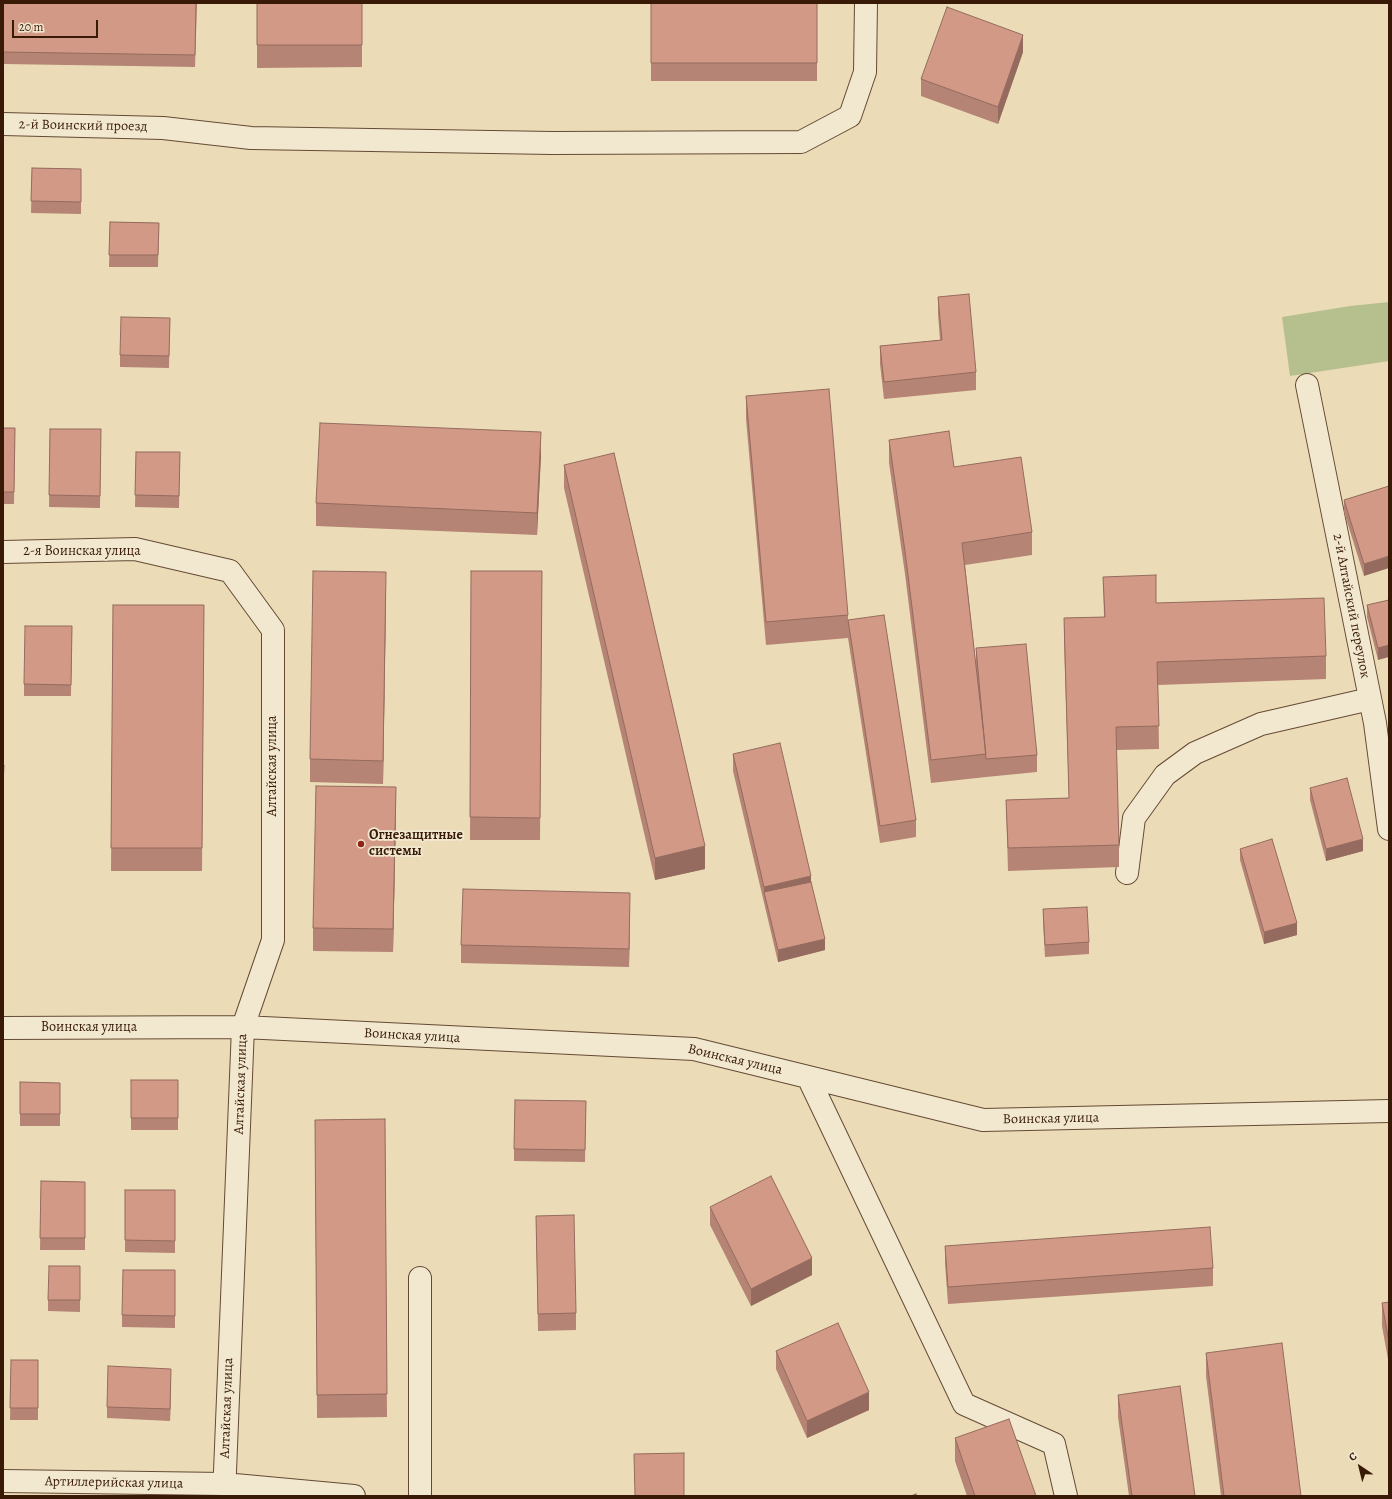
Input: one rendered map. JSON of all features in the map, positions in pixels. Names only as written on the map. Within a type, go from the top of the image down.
[{"type":"street","name":"2-й Воинский проезд","points":[[3,124],[164,128],[259,138],[552,143],[801,142],[850,116],[865,72],[866,3]]},
{"type":"street","name":"2-й Алтайский переулок","points":[[1307,385],[1375,723],[1389,829]]},
{"type":"street","name":"2-я Воинская улица","points":[[3,552],[135,549],[230,571]]},
{"type":"street","name":"Алтайская улица","points":[[224,1490],[243,1028],[273,940],[273,630],[230,571]]},
{"type":"street","points":[[1127,873],[1134,818],[1165,775],[1195,753],[1261,724],[1370,699]]},
{"type":"street","name":"Воинская улица","points":[[3,1028],[243,1028],[694,1049],[983,1120],[1389,1111]]},
{"type":"street","points":[[808,1077],[964,1404],[1054,1444],[1066,1496]]},
{"type":"street","points":[[420,1278],[420,1496]]},
{"type":"street","name":"Артиллерийская улица","points":[[3,1481],[354,1496]]},
{"type":"green space","points":[[1389,302],[1389,361],[1290,376],[1282,317],[1350,306]]},
{"type":"building","points":[[3,3],[196,3],[195,55],[3,52]]},
{"type":"building","points":[[257,3],[362,3],[362,45],[257,45]]},
{"type":"building","points":[[651,3],[817,3],[817,63],[651,63]]},
{"type":"building","points":[[947,7],[1023,35],[998,107],[921,79]]},
{"type":"building","points":[[32,168],[81,169],[81,202],[31,201]]},
{"type":"building","points":[[110,222],[159,223],[158,255],[109,255]]},
{"type":"building","points":[[969,294],[976,372],[884,382],[880,346],[942,340],[938,297]]},
{"type":"building","points":[[121,317],[170,318],[169,356],[120,355]]},
{"type":"building","points":[[829,389],[848,615],[766,622],[746,396]]},
{"type":"building","points":[[320,423],[541,432],[537,513],[316,503]]},
{"type":"building","points":[[3,428],[15,428],[14,492],[3,492]]},
{"type":"building","points":[[50,429],[101,429],[100,496],[49,495]]},
{"type":"building","points":[[949,431],[954,467],[1021,457],[1032,532],[962,543],[986,754],[931,760],[905,551],[889,440]]},
{"type":"building","points":[[136,452],[180,452],[179,496],[135,495]]},
{"type":"building","points":[[614,453],[705,846],[655,858],[564,465]]},
{"type":"building","points":[[1389,486],[1389,556],[1364,564],[1344,500]]},
{"type":"building","points":[[313,571],[386,572],[383,761],[310,759]]},
{"type":"building","points":[[471,571],[542,571],[540,818],[470,817]]},
{"type":"building","points":[[1156,575],[1156,603],[1324,598],[1326,656],[1157,662],[1159,726],[1116,727],[1119,845],[1008,848],[1006,800],[1069,798],[1064,618],[1105,617],[1103,577]]},
{"type":"building","points":[[1389,600],[1389,645],[1378,648],[1367,605]]},
{"type":"building","points":[[113,605],[204,605],[202,848],[111,848]]},
{"type":"building","points":[[884,615],[916,820],[880,826],[848,620]]},
{"type":"building","points":[[25,626],[72,626],[71,685],[24,684]]},
{"type":"building","points":[[1026,644],[1037,755],[986,759],[976,648]]},
{"type":"building","points":[[780,743],[811,876],[764,887],[733,754]]},
{"type":"building","points":[[1347,778],[1363,839],[1326,849],[1310,788]]},
{"type":"building","points":[[316,786],[396,787],[393,929],[313,928]]},
{"type":"building","points":[[1272,839],[1297,923],[1264,932],[1240,849]]},
{"type":"building","points":[[811,882],[825,939],[778,950],[764,892]]},
{"type":"building","points":[[463,889],[630,893],[629,949],[461,945]]},
{"type":"building","points":[[1087,907],[1089,942],[1045,945],[1043,909]]},
{"type":"building","points":[[131,1080],[178,1080],[178,1118],[131,1118]]},
{"type":"building","points":[[20,1082],[60,1083],[60,1114],[20,1114]]},
{"type":"building","points":[[515,1100],[586,1101],[585,1150],[514,1149]]},
{"type":"building","points":[[385,1119],[387,1394],[317,1395],[315,1120]]},
{"type":"building","points":[[771,1176],[812,1258],[751,1289],[710,1207]]},
{"type":"building","points":[[41,1181],[85,1182],[85,1238],[40,1238]]},
{"type":"building","points":[[125,1190],[175,1190],[175,1241],[125,1240]]},
{"type":"building","points":[[574,1215],[576,1313],[538,1314],[536,1216]]},
{"type":"building","points":[[1210,1227],[1213,1268],[948,1287],[945,1246]]},
{"type":"building","points":[[49,1266],[80,1266],[80,1300],[48,1300]]},
{"type":"building","points":[[123,1270],[175,1270],[175,1316],[122,1315]]},
{"type":"building","points":[[1389,1302],[1389,1342],[1382,1303]]},
{"type":"building","points":[[838,1323],[869,1392],[807,1421],[776,1351]]},
{"type":"building","points":[[1282,1343],[1301,1496],[1224,1496],[1206,1353]]},
{"type":"building","points":[[11,1360],[38,1360],[38,1408],[10,1408]]},
{"type":"building","points":[[108,1366],[171,1369],[170,1409],[107,1407]]},
{"type":"building","points":[[1180,1386],[1195,1496],[1132,1496],[1118,1395]]},
{"type":"building","points":[[1009,1419],[1036,1496],[975,1496],[955,1438]]},
{"type":"building","points":[[684,1453],[684,1496],[635,1496],[634,1454]]},
{"type":"place","name":"Огнезащитные системы","points":[[361,844]]}]
